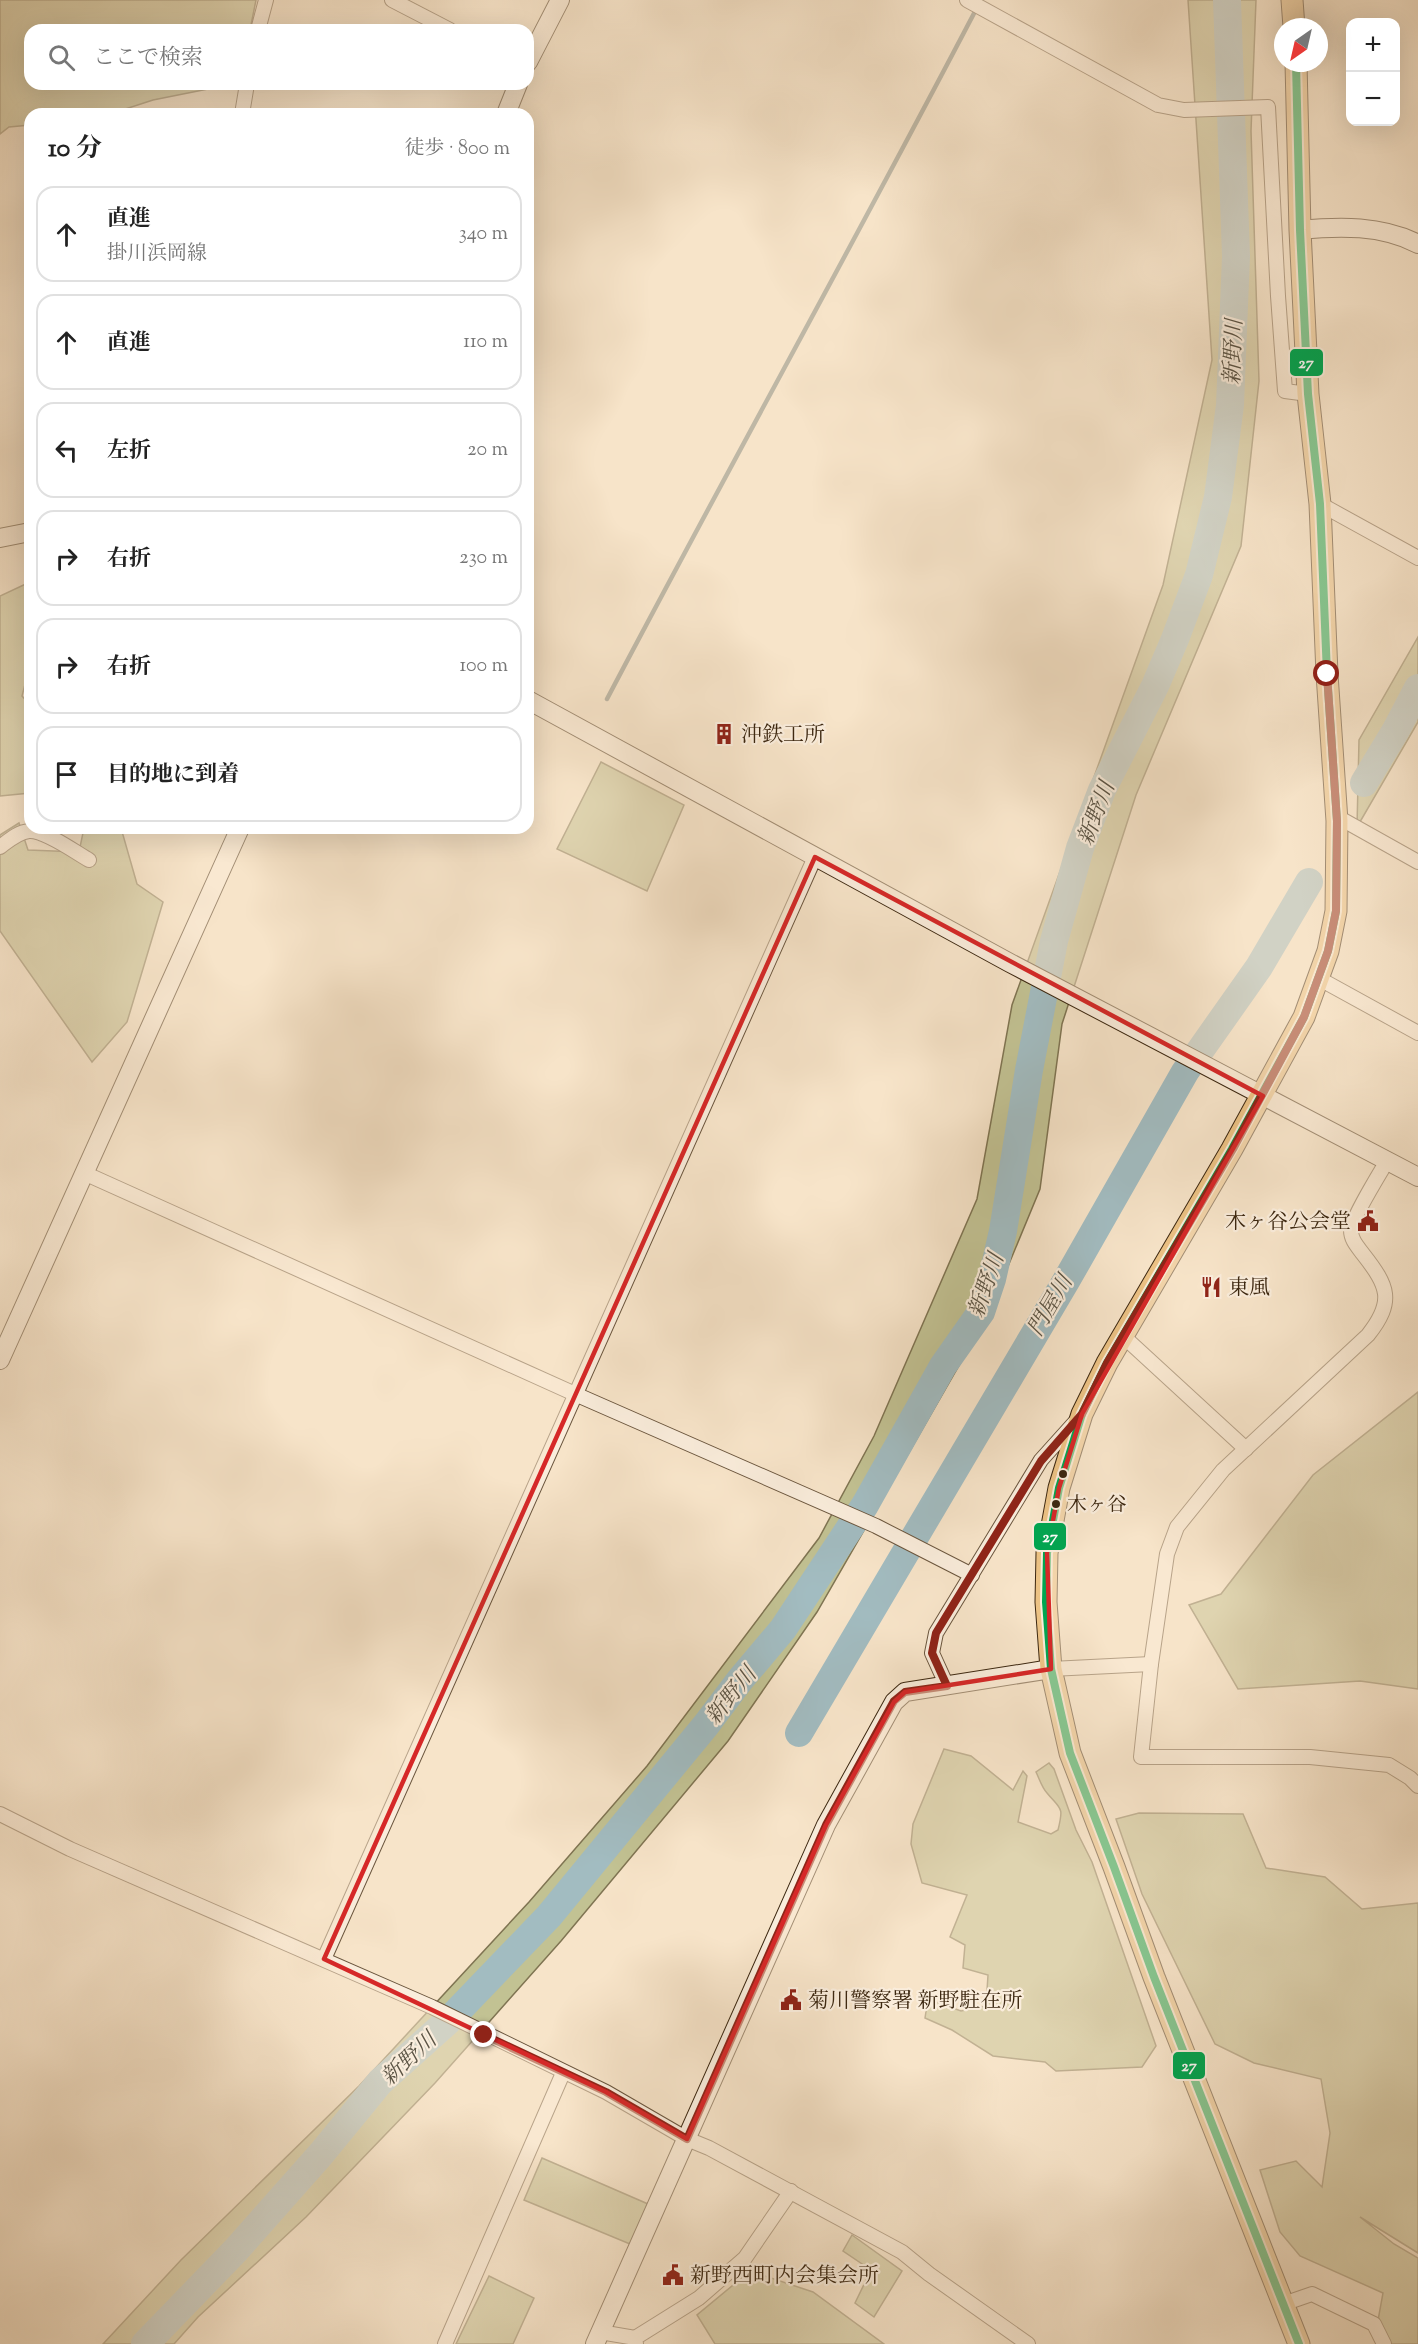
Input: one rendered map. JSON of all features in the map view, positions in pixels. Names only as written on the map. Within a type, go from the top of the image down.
[{"type":"main road","points":[[1292,0],[1293,18]]},
{"type":"main road","points":[[1296,72],[1300,230],[1308,394],[1320,504],[1336,816],[1336,911],[1328,951],[1304,1017],[1263,1096],[1123,1336],[1082,1414],[1059,1488],[1047,1553],[1046,1602],[1051,1669],[1070,1753],[1154,1977],[1299,2344]]},
{"type":"street","points":[[260,24],[266,0]]},
{"type":"street","points":[[392,0],[438,24]]},
{"type":"street","points":[[534,50],[560,0]]},
{"type":"street","points":[[967,0],[1158,105],[1184,110],[1268,107],[1285,390],[1308,394]]},
{"type":"street","points":[[243,108],[246,90]]},
{"type":"street","points":[[508,108],[516,90]]},
{"type":"street","points":[[1300,230],[1341,226],[1375,230],[1418,244]]},
{"type":"street","points":[[1320,504],[1418,558]]},
{"type":"street","points":[[0,538],[24,533]]},
{"type":"street","points":[[534,703],[1010,963],[1418,1177]]},
{"type":"street","points":[[1336,816],[1418,862]]},
{"type":"street","points":[[0,847],[14,836],[24,833]]},
{"type":"street","points":[[39,834],[89,860]]},
{"type":"street","points":[[2,1352],[237,834]]},
{"type":"street","points":[[324,1959],[815,858]]},
{"type":"street","points":[[1318,978],[1418,1033]]},
{"type":"street","points":[[1387,1161],[1351,1227],[1353,1241],[1381,1278],[1385,1295],[1382,1317],[1368,1335],[1223,1470],[1178,1527],[1167,1554],[1140,1757],[1310,1756],[1389,1765],[1418,1786]]},
{"type":"street","points":[[84,1173],[575,1394],[876,1526],[972,1575]]},
{"type":"street","points":[[1123,1336],[1246,1449]]},
{"type":"street","points":[[947,1686],[932,1653],[936,1633],[1041,1461],[1082,1414]]},
{"type":"street","points":[[790,2191],[745,2258],[699,2298],[636,2341],[597,2338],[826,1825],[894,1701],[905,1692],[1051,1669],[1151,1664]]},
{"type":"street","points":[[0,1814],[70,1849],[432,2007],[484,2035],[616,2097],[687,2139],[709,2148],[902,2252],[929,2274],[1028,2344]]},
{"type":"street","points":[[445,2344],[564,2073]]},
{"type":"street","points":[[1283,2304],[1312,2294],[1374,2324],[1384,2344]]},
{"type":"highlighted area","points":[[815,857],[1263,1096],[1082,1414],[1059,1488],[1047,1553],[1051,1669],[905,1692],[894,1702],[826,1825],[687,2139],[606,2092],[324,1959]]},
{"type":"green space","points":[[0,0],[256,0],[251,24],[24,24],[24,90],[203,90],[153,100],[128,108],[24,108],[24,126],[9,127],[0,134]]},
{"type":"green space","points":[[1188,0],[1256,0],[1251,131],[1259,381],[1241,546],[1136,795],[1062,1024],[1040,1189],[987,1317],[817,1612],[728,1741],[561,1941],[435,2083],[306,2217],[198,2317],[174,2344],[103,2344],[181,2260],[359,2086],[529,1902],[647,1766],[819,1538],[874,1436],[977,1199],[1012,1005],[1163,585],[1212,360]]},
{"type":"green space","points":[[24,585],[24,688],[22,696],[24,698],[24,794],[0,796],[0,596]]},
{"type":"green space","points":[[1418,637],[1418,722],[1357,827],[1359,740]]},
{"type":"green space","points":[[601,762],[684,805],[647,891],[557,849]]},
{"type":"green space","points":[[19,823],[28,850],[79,852],[83,834],[123,834],[137,884],[163,902],[127,1022],[92,1062],[0,931],[0,835]]},
{"type":"green space","points":[[1418,1392],[1418,1689],[1360,1681],[1238,1689],[1189,1605],[1221,1594],[1313,1475]]},
{"type":"green space","points":[[944,1749],[971,1756],[1013,1790],[1023,1771],[1027,1776],[1018,1822],[1051,1834],[1058,1830],[1061,1812],[1036,1772],[1049,1763],[1054,1769],[1076,1830],[1092,1862],[1156,2046],[1142,2067],[1056,2071],[1045,2062],[993,2056],[952,2030],[925,2018],[928,1999],[961,2011],[986,2006],[988,1975],[963,1968],[965,1945],[950,1937],[967,1895],[922,1883],[911,1844],[913,1824]]},
{"type":"green space","points":[[1139,1813],[1243,1814],[1266,1868],[1325,1877],[1362,1909],[1418,1903],[1418,2253],[1360,2217],[1394,2244],[1418,2258],[1418,2344],[1378,2344],[1375,2337],[1383,2293],[1300,2256],[1280,2232],[1260,2170],[1296,2161],[1322,2187],[1330,2133],[1321,2079],[1254,2063],[1215,2044],[1142,1894],[1116,1819]]},
{"type":"green space","points":[[542,2158],[648,2204],[630,2244],[524,2200]]},
{"type":"green space","points":[[852,2235],[902,2271],[874,2317],[855,2303],[871,2270],[843,2251]]},
{"type":"green space","points":[[750,2271],[813,2292],[884,2344],[715,2344],[697,2315]]},
{"type":"green space","points":[[489,2276],[534,2298],[513,2344],[456,2344]]},
{"type":"waterway","points":[[607,699],[981,0]]},
{"type":"waterway","name":"新野川","points":[[145,2344],[236,2250],[321,2154],[380,2082],[448,2021],[549,1916],[706,1725],[783,1629],[865,1505],[943,1366],[981,1312],[992,1279],[1003,1231],[1029,1070],[1054,941],[1080,848],[1102,790],[1155,686],[1175,639],[1199,575],[1218,497],[1230,405],[1236,256],[1227,0]]},
{"type":"waterway","name":"門屋川","points":[[1364,783],[1418,688]]},
{"type":"waterway","name":"門屋川","points":[[799,1733],[1066,1281],[1185,1072],[1259,967],[1309,882]]},
{"type":"transit line","name":"27","points":[[1296,72],[1300,230],[1308,394],[1320,504],[1327,674],[1337,821],[1336,911],[1328,951],[1304,1017],[1232,1149],[1107,1363],[1082,1414],[1059,1488],[1047,1553],[1046,1602],[1051,1669],[1070,1753],[1154,1977],[1299,2344]]},
{"type":"place","name":"沖鉄工所","points":[[724,734]]},
{"type":"place","name":"木ヶ谷公会堂","points":[[1368,1221]]},
{"type":"place","name":"東風","points":[[1211,1287]]},
{"type":"place","name":"木ヶ谷","points":[[1056,1504]]},
{"type":"place","name":"菊川警察署 新野駐在所","points":[[791,2000]]},
{"type":"place","name":"新野西町内会集会所","points":[[673,2275]]},
{"type":"route","points":[[484,2035],[606,2092],[687,2139],[826,1825],[894,1701],[905,1692],[947,1686],[932,1653],[936,1633],[1041,1461],[1082,1414],[1107,1363],[1233,1149],[1304,1017],[1328,951],[1336,911],[1337,821],[1327,674]]}]
